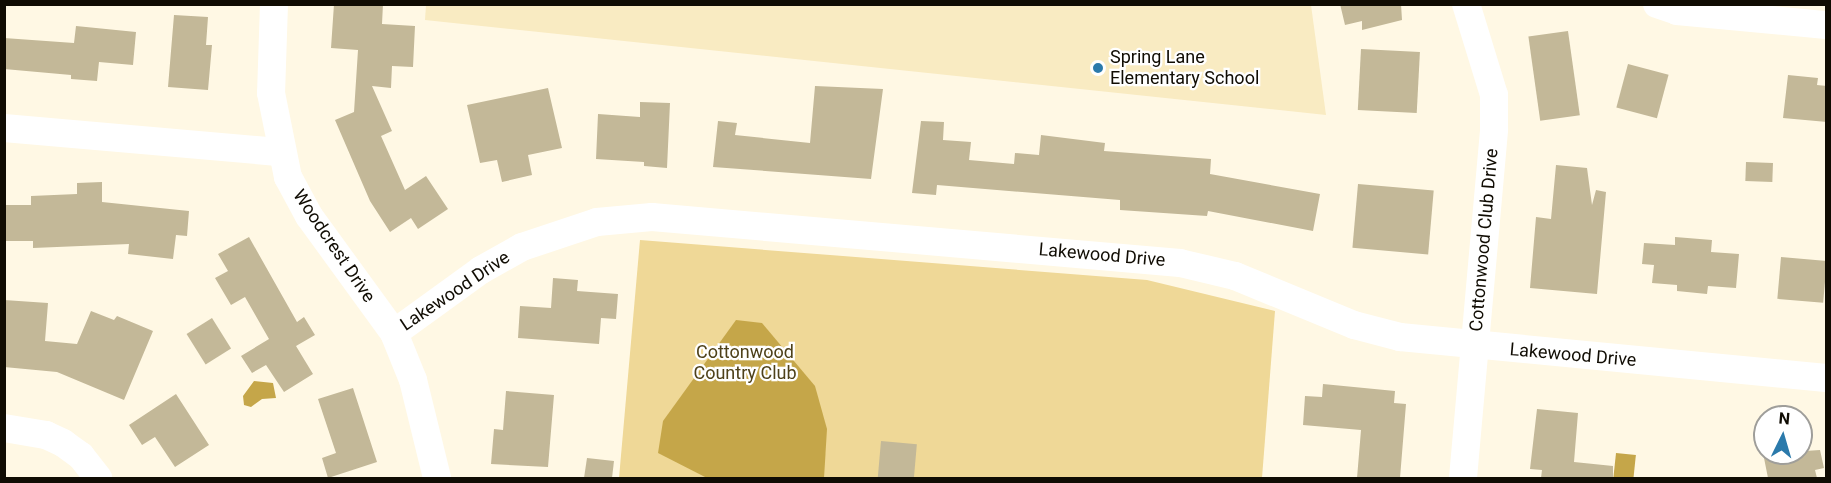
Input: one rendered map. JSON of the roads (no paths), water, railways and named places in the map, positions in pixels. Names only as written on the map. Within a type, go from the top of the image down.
[{"type":"street","name":"Woodcrest Drive","points":[[274,4],[271,93],[281,152],[288,177],[309,216],[394,333],[413,380],[437,478]]},
{"type":"street","name":"Cottonwood Club Drive","points":[[1463,478],[1494,95],[1466,4]]},
{"type":"street","points":[[1657,4],[1677,11],[1827,25]]},
{"type":"street","points":[[4,128],[281,152]]},
{"type":"street","name":"Lakewood Drive","points":[[394,333],[481,270],[522,247],[597,222],[652,217],[1180,262],[1262,285],[1376,331],[1474,346],[1827,378]]},
{"type":"street","points":[[4,428],[46,435],[81,456],[98,478]]},
{"type":"place","name":"Spring Lane Elementary School","points":[[1098,68]]},
{"type":"park label","name":"Cottonwood Country Club","points":[[745,364]]}]
